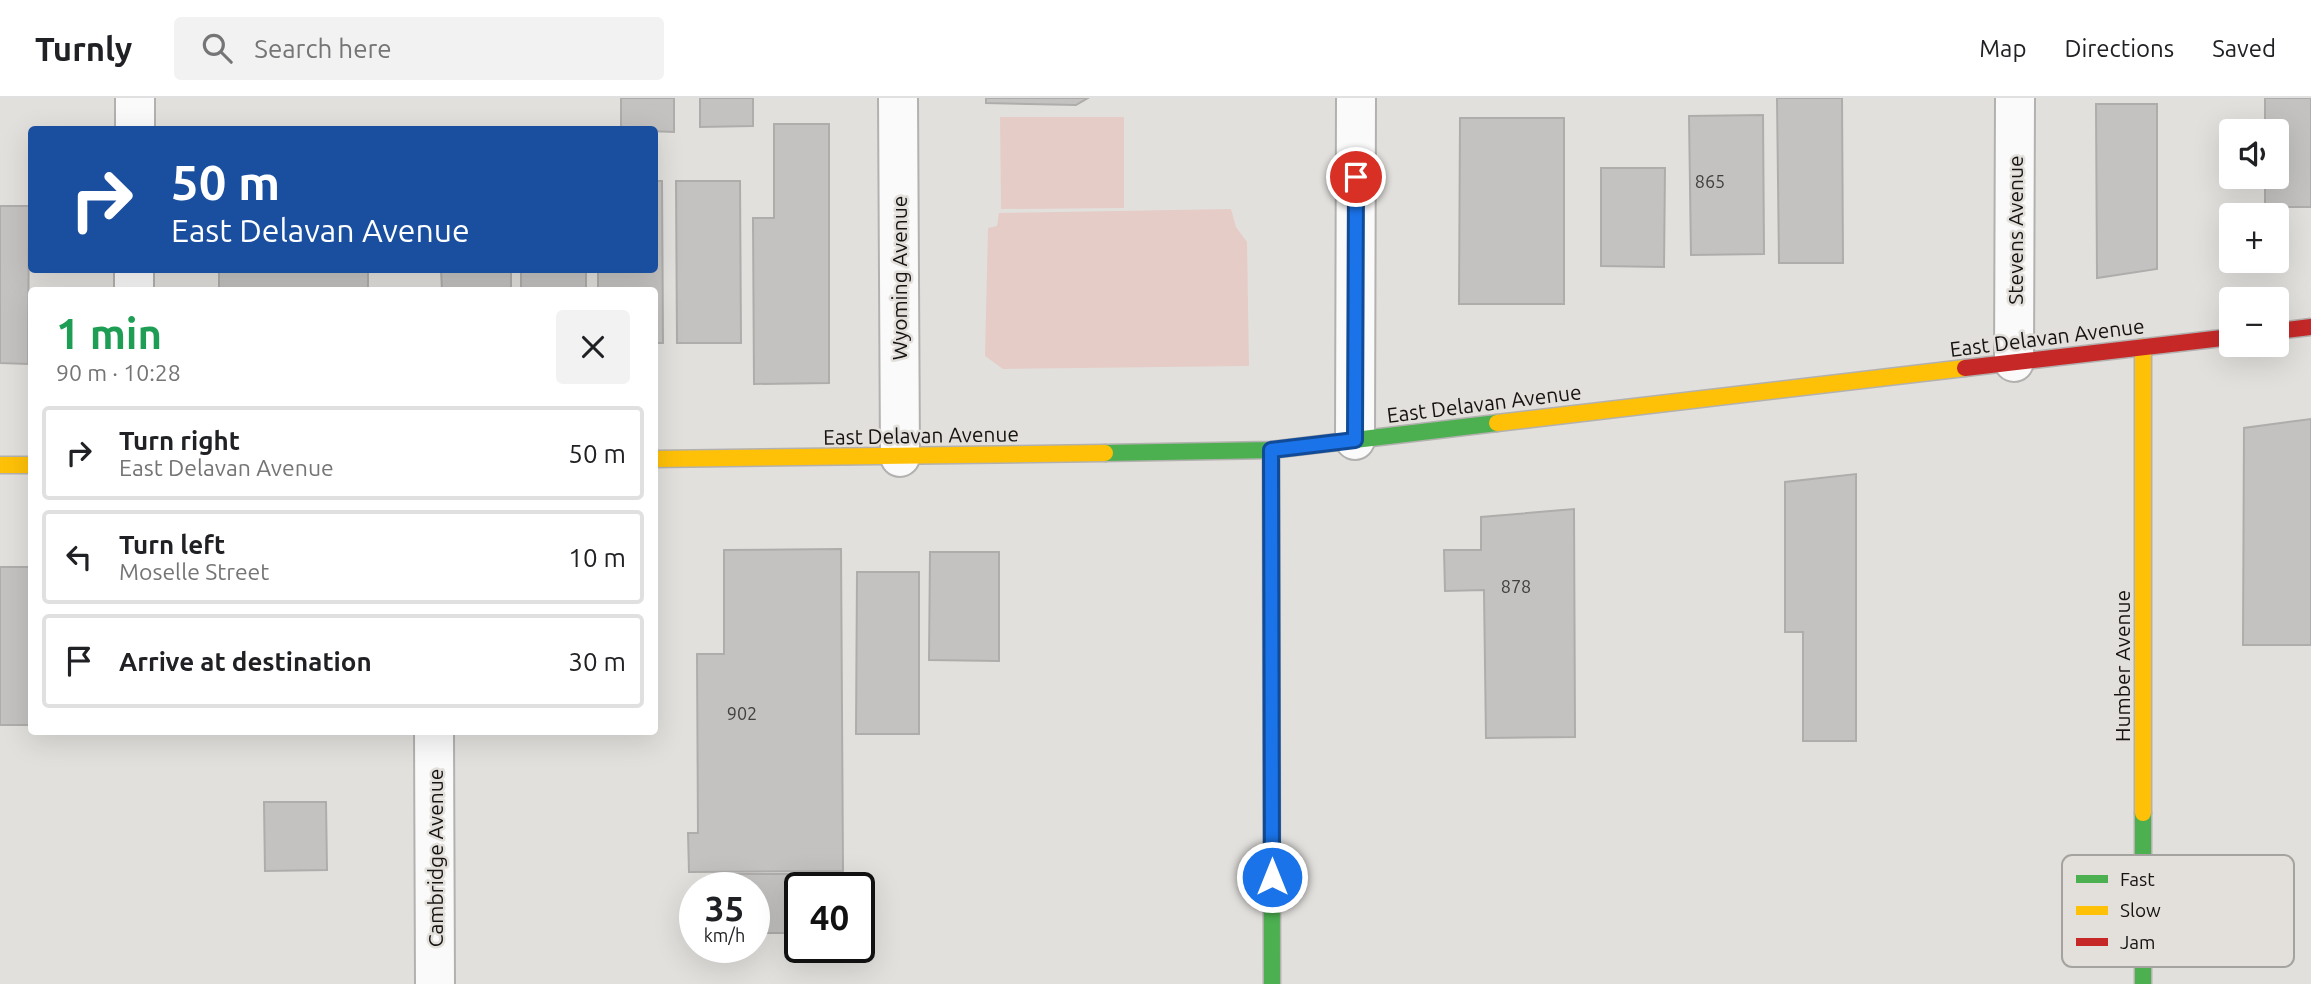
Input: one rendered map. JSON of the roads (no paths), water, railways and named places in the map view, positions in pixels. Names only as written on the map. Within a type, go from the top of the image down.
[{"type":"street","points":[[135,98],[135,126]]},
{"type":"street","name":"Wyoming Avenue","points":[[898,98],[900,457]]},
{"type":"street","points":[[1355,440],[1356,98]]},
{"type":"street","name":"Stevens Avenue","points":[[2014,362],[2015,98]]},
{"type":"street","points":[[2289,330],[2311,327]]},
{"type":"street","name":"East Delavan Avenue","points":[[658,459],[1271,450],[2219,338]]},
{"type":"street","name":"Humber Avenue","points":[[2143,347],[2143,855]]},
{"type":"street","points":[[1271,450],[1272,984]]},
{"type":"street","points":[[0,465],[28,465]]},
{"type":"street","name":"Cambridge Avenue","points":[[434,735],[435,984]]}]
